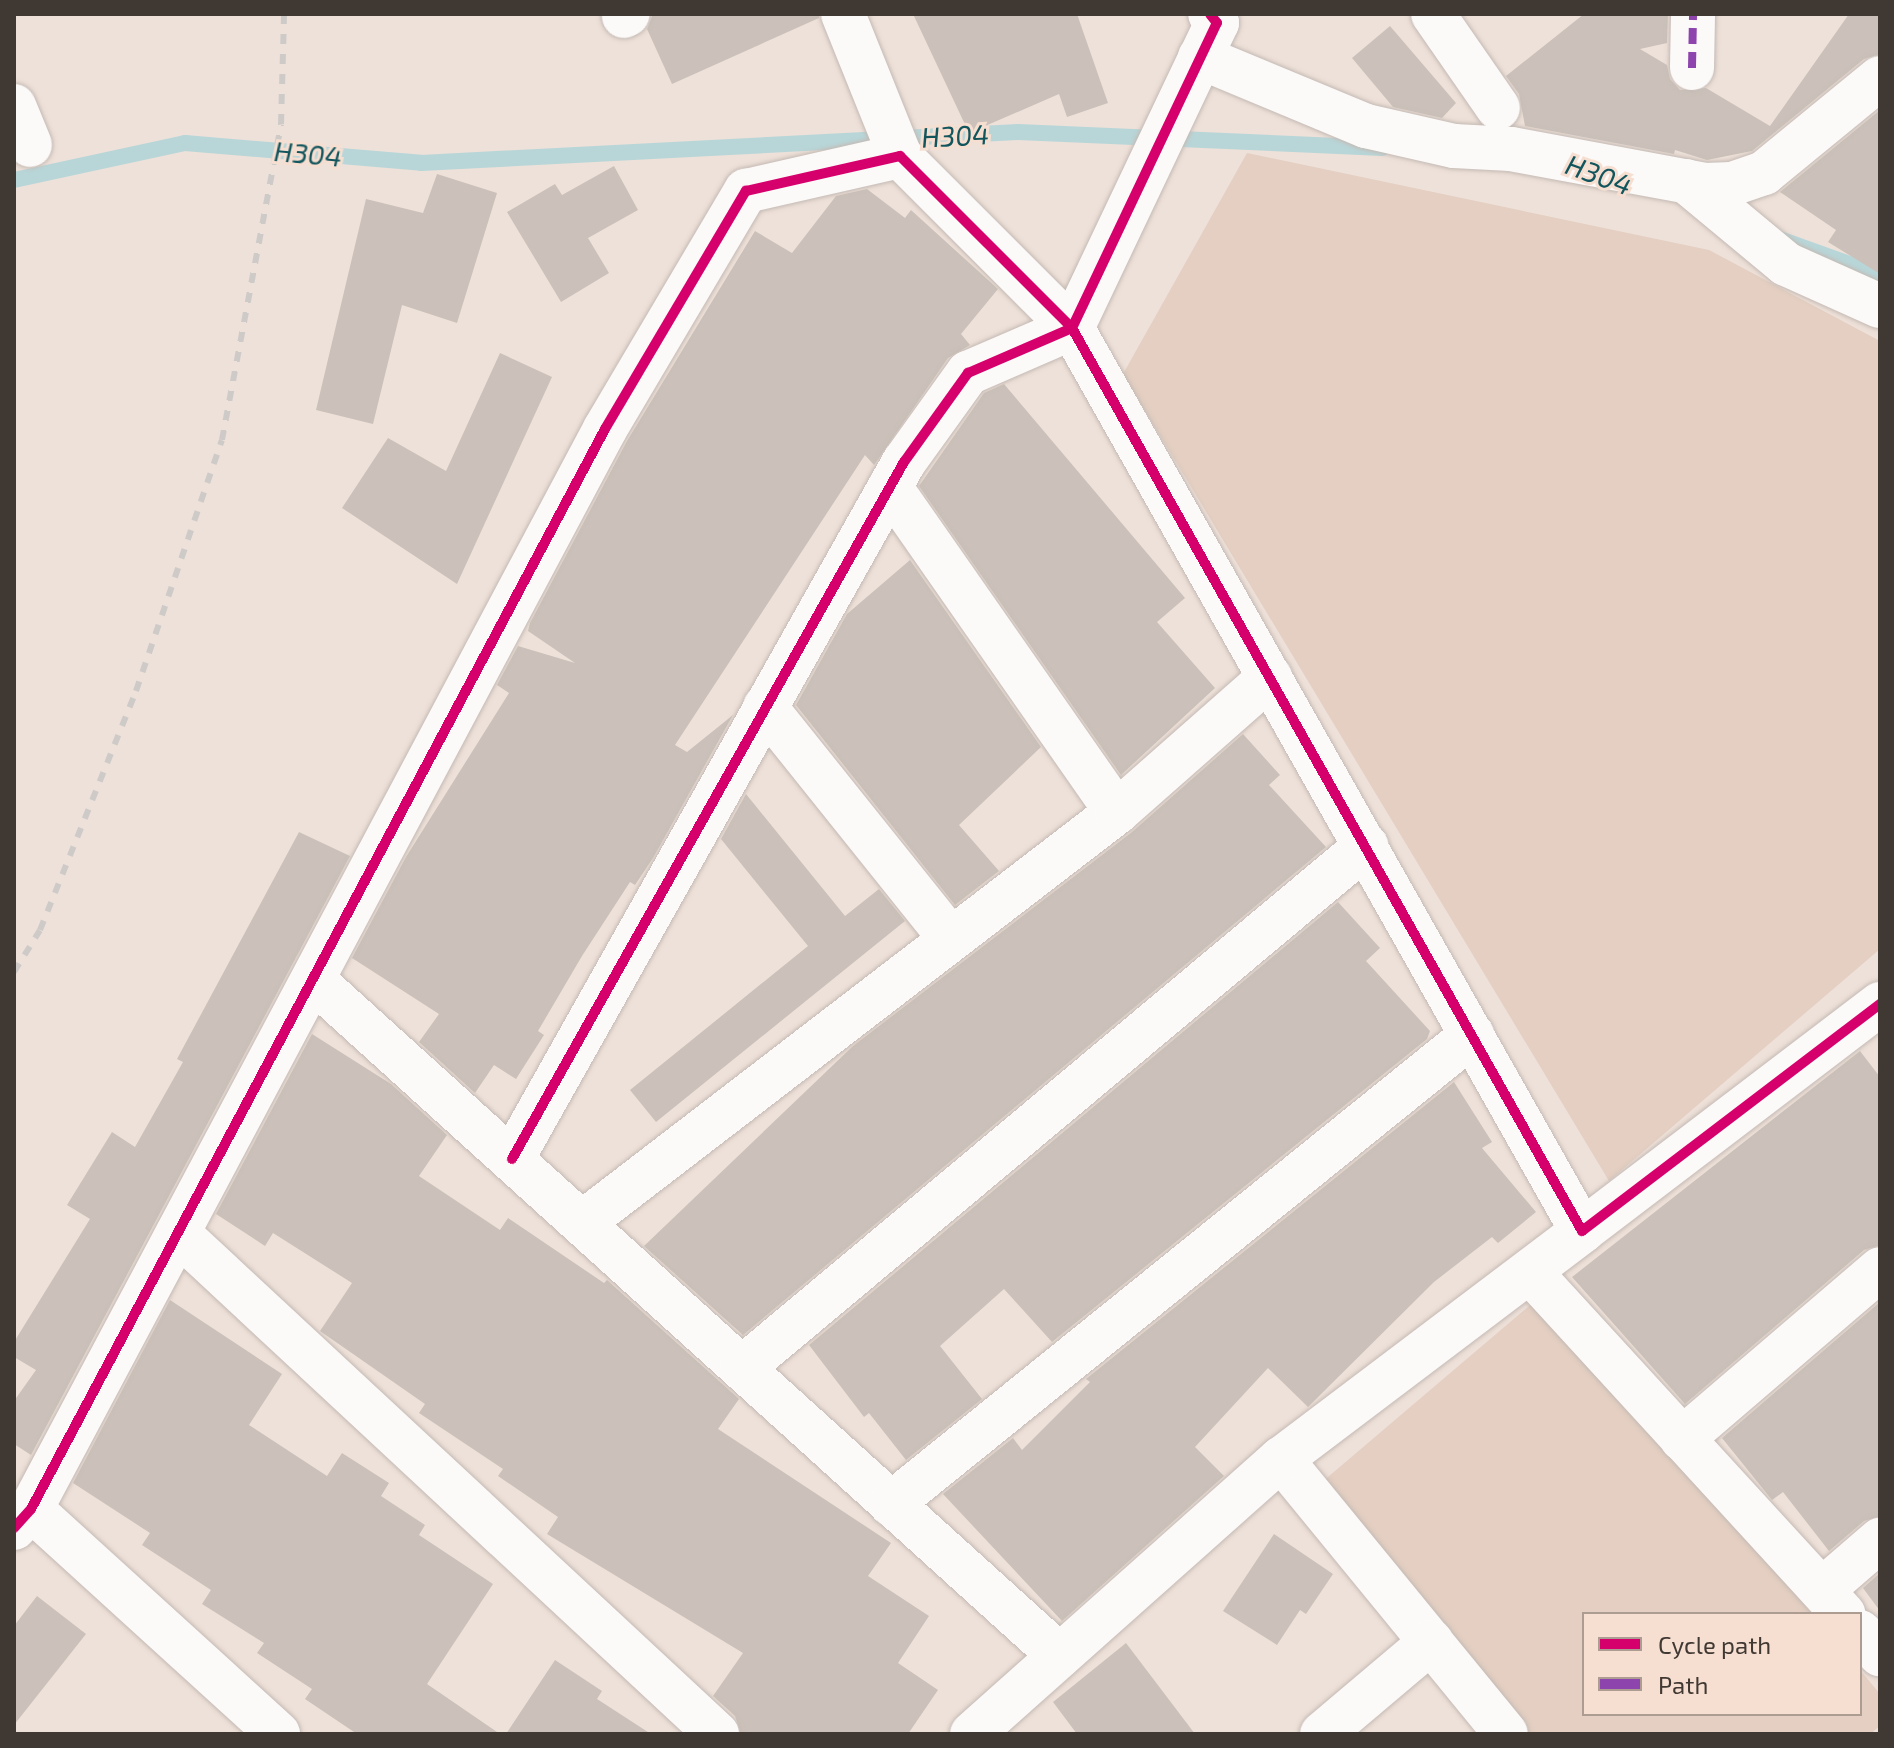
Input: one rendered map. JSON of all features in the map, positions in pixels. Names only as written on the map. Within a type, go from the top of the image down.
[{"type":"street","points":[[843,14],[894,140],[1072,328],[1582,1231]]},
{"type":"street","points":[[512,1159],[890,487],[968,373],[1072,328],[1217,23],[1210,14]]},
{"type":"street","points":[[1433,14],[1498,108]]},
{"type":"street","points":[[1692,68],[1693,14]]},
{"type":"street","points":[[1200,57],[1366,126],[1454,146],[1511,149],[1697,189],[1732,184],[1764,173],[1880,78]]},
{"type":"street","points":[[14,106],[30,145]]},
{"type":"street","points":[[278,1734],[22,1519],[178,1233],[605,429],[746,191],[894,140]]},
{"type":"street","points":[[1697,189],[1786,264],[1880,306]]},
{"type":"street","points":[[890,487],[1117,812]]},
{"type":"street","points":[[582,1223],[1117,812],[1270,677]]},
{"type":"street","points":[[765,707],[951,939]]},
{"type":"street","points":[[742,1368],[1366,846]]},
{"type":"street","points":[[313,980],[1060,1656]]},
{"type":"street","points":[[972,1734],[1281,1459],[1879,1009]]},
{"type":"street","points":[[891,1504],[1472,1035]]},
{"type":"street","points":[[178,1233],[717,1734]]},
{"type":"street","points":[[1682,1439],[1880,1269]]},
{"type":"street","points":[[1530,1272],[1833,1602],[1880,1540]]},
{"type":"street","points":[[1281,1459],[1506,1734]]},
{"type":"street","points":[[1862,1634],[1880,1654]]},
{"type":"street","points":[[1322,1734],[1431,1642]]},
{"type":"shaded area","points":[[1247,153],[1709,250],[1880,341],[1880,949],[1609,1181],[1123,374]]},
{"type":"shaded area","points":[[1542,1295],[1810,1612],[1582,1612],[1582,1716],[1862,1716],[1862,1672],[1880,1694],[1880,1726],[1870,1734],[1525,1734],[1315,1488]]},
{"type":"building","points":[[653,14],[819,14],[819,18],[672,84],[647,29]]},
{"type":"building","points":[[913,14],[1077,14],[1108,103],[1067,117],[1059,94],[969,133]]},
{"type":"building","points":[[1584,14],[1668,14],[1667,43],[1640,49],[1667,65],[1670,79],[1680,90],[1706,88],[1770,126],[1849,14],[1880,14],[1880,54],[1864,59],[1752,151],[1707,160],[1675,150],[1674,154],[1525,126],[1519,94],[1506,76]]},
{"type":"building","points":[[1390,26],[1456,103],[1442,118],[1393,107],[1352,58]]},
{"type":"building","points":[[1880,110],[1880,274],[1828,242],[1836,230],[1780,192]]},
{"type":"building","points":[[614,166],[638,210],[588,238],[609,273],[561,302],[507,212],[555,184],[562,195]]},
{"type":"building","points":[[437,174],[497,193],[457,323],[402,305],[373,424],[316,410],[366,199],[423,213]]},
{"type":"building","points":[[867,189],[905,218],[911,210],[998,289],[961,334],[970,345],[948,358],[874,465],[865,455],[675,745],[687,752],[733,715],[653,858],[635,885],[630,882],[582,956],[538,1031],[544,1035],[516,1079],[494,1065],[475,1093],[419,1042],[439,1014],[352,958],[406,857],[509,693],[497,685],[518,646],[575,663],[528,631],[530,623],[627,441],[755,231],[792,253],[836,196]]},
{"type":"building","points":[[500,353],[552,377],[457,584],[342,508],[388,438],[446,471]]},
{"type":"building","points":[[1004,384],[1185,598],[1157,622],[1215,688],[1121,775],[919,486],[984,393]]},
{"type":"building","points":[[910,560],[1041,747],[959,825],[999,871],[955,905],[796,705],[847,614]]},
{"type":"building","points":[[1243,734],[1280,775],[1269,785],[1326,847],[743,1335],[644,1246],[853,1046],[1132,832]]},
{"type":"building","points":[[746,794],[845,916],[879,889],[905,921],[656,1122],[630,1090],[808,946],[721,839]]},
{"type":"building","points":[[299,832],[350,856],[31,1455],[14,1444],[14,1401],[36,1370],[14,1357],[14,1342],[90,1219],[67,1205],[112,1132],[135,1147],[183,1062],[177,1059]]},
{"type":"building","points":[[1338,902],[1380,948],[1366,961],[1430,1031],[1427,1039],[1052,1342],[1004,1289],[940,1346],[982,1399],[906,1460],[869,1413],[864,1417],[809,1345]]},
{"type":"building","points":[[312,1034],[391,1084],[447,1135],[419,1176],[500,1230],[508,1218],[604,1283],[607,1280],[739,1399],[718,1429],[891,1543],[868,1576],[929,1616],[898,1663],[938,1690],[908,1734],[741,1734],[735,1716],[713,1696],[743,1653],[547,1534],[558,1517],[498,1476],[503,1469],[419,1413],[425,1404],[320,1331],[352,1283],[273,1233],[265,1246],[216,1214]]},
{"type":"building","points":[[1860,1051],[1880,1077],[1880,1245],[1864,1250],[1685,1404],[1572,1277]]},
{"type":"building","points":[[1454,1082],[1492,1142],[1482,1148],[1536,1212],[1498,1243],[1492,1237],[1434,1282],[1308,1407],[1268,1368],[1195,1447],[1224,1476],[1062,1621],[943,1494],[1013,1438],[1022,1450],[1090,1382],[1086,1379]]},
{"type":"building","points":[[170,1300],[282,1374],[249,1425],[327,1476],[342,1453],[389,1483],[381,1496],[425,1525],[419,1535],[493,1584],[427,1684],[500,1734],[357,1734],[305,1699],[312,1689],[257,1653],[264,1643],[202,1604],[211,1590],[142,1545],[150,1533],[73,1483]]},
{"type":"building","points":[[1880,1302],[1880,1516],[1864,1521],[1829,1551],[1783,1492],[1772,1500],[1722,1438]]},
{"type":"building","points":[[1274,1534],[1333,1574],[1306,1614],[1300,1610],[1277,1645],[1223,1611]]},
{"type":"building","points":[[1880,1573],[1880,1611],[1863,1588]]},
{"type":"building","points":[[37,1596],[86,1634],[14,1725],[14,1626]]},
{"type":"building","points":[[1126,1643],[1195,1734],[1077,1734],[1053,1702]]},
{"type":"building","points":[[555,1660],[602,1691],[597,1699],[651,1734],[506,1734]]},
{"type":"waterway","name":"H304","points":[[14,180],[185,143],[421,163],[1018,132],[1383,148]]},
{"type":"waterway","name":"H304","points":[[1780,239],[1880,275]]},
{"type":"railway","points":[[14,972],[40,930],[136,691],[222,440],[281,124],[284,14]]},
{"type":"marked path","points":[[1692,68],[1693,14]]},
{"type":"cycle path","points":[[14,1528],[31,1509],[605,429],[746,191],[900,156],[1072,328],[1217,23],[1210,14]]},
{"type":"cycle path","points":[[512,1159],[904,462],[968,373],[1072,328],[1582,1231],[1880,1004]]}]
